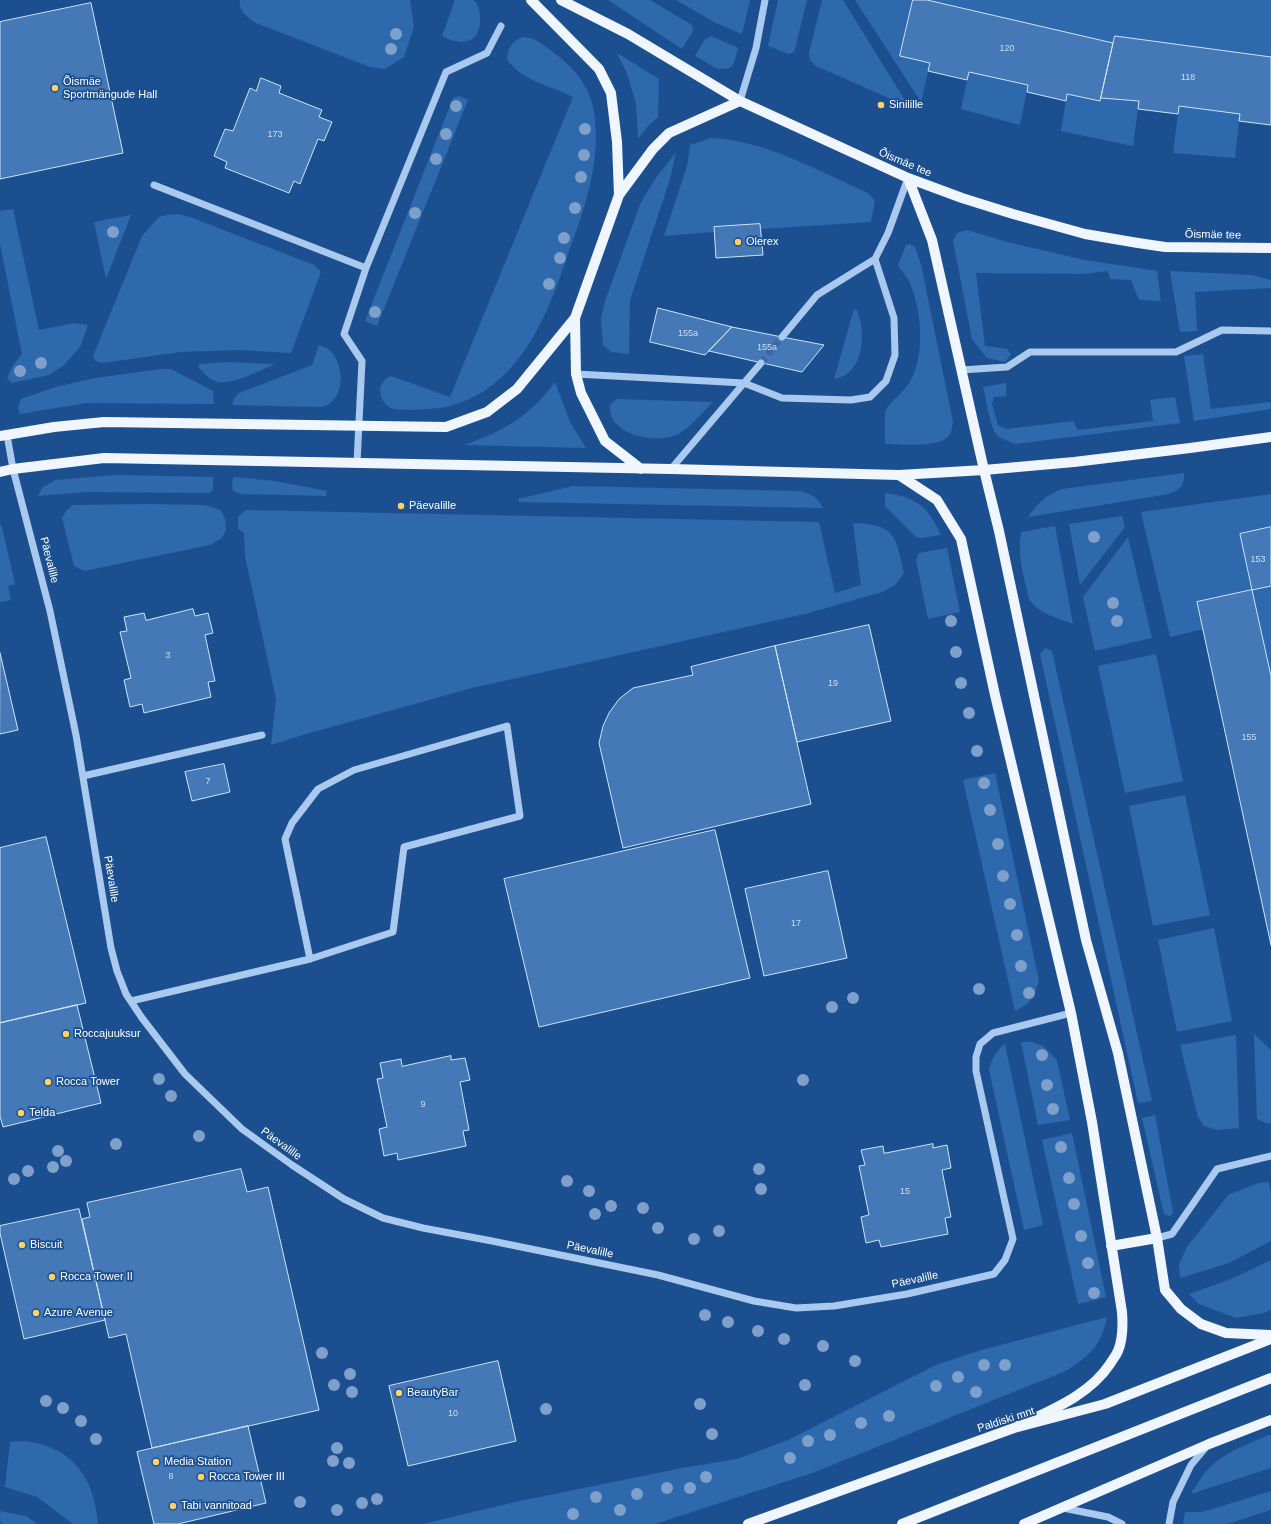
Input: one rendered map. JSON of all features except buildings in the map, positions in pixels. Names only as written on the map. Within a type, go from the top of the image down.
[{"type":"main road","points":[[531,0],[599,69],[611,93],[617,142],[619,195]]},
{"type":"main road","name":"Õismäe tee","points":[[561,0],[628,34],[740,101],[908,178],[1013,214],[1086,234],[1164,247],[1271,248]]},
{"type":"main road","points":[[3,435],[54,427],[104,422],[446,427],[487,412],[517,389],[575,318],[619,195],[653,149],[669,133],[740,101]]},
{"type":"main road","points":[[908,178],[932,240],[999,531],[1086,940],[1118,1053],[1158,1238],[1165,1290],[1182,1309],[1202,1324],[1226,1333],[1271,1335]]},
{"type":"main road","points":[[575,318],[576,374],[581,393],[606,441],[641,469]]},
{"type":"main road","points":[[0,472],[13,469],[104,458],[899,475],[984,470],[1074,462],[1271,437]]},
{"type":"main road","points":[[899,475],[937,500],[961,538],[996,702],[1071,1013],[1092,1122],[1122,1312],[1122,1334],[1118,1352],[1103,1374],[1090,1387],[1073,1398],[1014,1428]]},
{"type":"main road","points":[[1111,1246],[1158,1238]]},
{"type":"main road","name":"Paldiski mnt","points":[[748,1524],[1014,1428],[1105,1404],[1271,1339]]},
{"type":"main road","points":[[902,1524],[1271,1378]]},
{"type":"main road","points":[[1024,1524],[1209,1444],[1271,1420]]},
{"type":"street","points":[[740,101],[756,48],[765,0]]},
{"type":"street","points":[[357,463],[362,360],[344,334],[366,268],[446,72],[487,53],[501,26]]},
{"type":"street","points":[[782,337],[817,295],[875,259],[888,233],[908,178]]},
{"type":"street","points":[[154,185],[366,268]]},
{"type":"street","points":[[576,374],[744,383],[782,398],[851,400],[870,397],[886,381],[895,355],[894,318],[875,259]]},
{"type":"street","points":[[961,370],[1007,367],[1030,352],[1176,352],[1222,330],[1271,331]]},
{"type":"street","points":[[672,469],[761,362]]},
{"type":"street","name":"Päevalille","points":[[3,435],[50,611],[83,776],[111,948],[119,977],[126,994],[142,1018],[186,1074],[242,1129],[292,1165],[337,1194],[382,1218],[423,1228],[658,1275],[754,1301],[796,1308],[834,1306],[907,1294],[994,1274],[1005,1260],[1012,1239],[976,1071],[976,1057],[980,1044],[993,1033],[1071,1013]]},
{"type":"street","points":[[131,1001],[310,959],[392,932],[404,847],[520,816],[508,726],[354,770],[318,789],[292,823],[285,840],[310,959]]},
{"type":"street","points":[[83,776],[262,735]]},
{"type":"street","points":[[1158,1238],[1172,1234],[1216,1169],[1271,1156]]},
{"type":"street","points":[[1170,1524],[1173,1502],[1191,1465],[1209,1444]]},
{"type":"street","points":[[1063,1508],[1108,1517],[1122,1524]]},
{"type":"shaded area","points":[[240,0],[410,0],[414,27],[404,57],[385,69],[370,67],[256,23],[242,10]]},
{"type":"shaded area","points":[[455,0],[474,0],[477,4],[480,15],[478,32],[474,37],[463,42],[449,40],[442,36]]},
{"type":"shaded area","points":[[608,0],[650,0],[692,25],[693,31],[682,49]]},
{"type":"shaded area","points":[[676,0],[750,0],[742,34],[716,23]]},
{"type":"shaded area","points":[[778,0],[807,0],[794,52],[789,54],[768,46]]},
{"type":"shaded area","points":[[822,0],[843,0],[909,107],[816,66],[810,60],[809,53]]},
{"type":"shaded area","points":[[855,0],[913,0],[900,56],[930,63],[921,102]]},
{"type":"shaded area","points":[[927,0],[1271,0],[1271,57],[1115,37],[1113,43]]},
{"type":"shaded area","points":[[711,36],[738,48],[734,63],[730,68],[718,69],[695,56],[705,39]]},
{"type":"shaded area","points":[[524,37],[534,39],[542,44],[570,66],[580,78],[588,92],[593,107],[596,145],[591,182],[561,273],[546,311],[527,347],[515,364],[484,391],[451,406],[441,408],[399,410],[391,408],[384,403],[380,392],[383,382],[391,376],[450,397],[573,97],[536,82],[512,66],[507,58],[509,50],[514,42]]},
{"type":"shaded area","points":[[617,53],[659,79],[658,117],[648,126],[638,139],[636,103],[627,74]]},
{"type":"shaded area","points":[[969,72],[1028,85],[1020,125],[961,109]]},
{"type":"shaded area","points":[[1067,94],[1100,101],[1101,98],[1139,101],[1133,146],[1061,131]]},
{"type":"shaded area","points":[[459,96],[468,100],[377,326],[365,321],[453,98]]},
{"type":"shaded area","points":[[1179,106],[1240,114],[1235,158],[1173,153]]},
{"type":"shaded area","points":[[711,138],[751,144],[771,150],[811,166],[868,193],[875,201],[871,222],[760,229],[760,224],[714,227],[714,232],[664,236],[687,166],[690,145]]},
{"type":"shaded area","points":[[676,152],[670,179],[630,300],[629,354],[611,352],[603,345],[601,319],[605,301],[641,202],[655,179]]},
{"type":"shaded area","points":[[13,209],[39,330],[75,323],[88,325],[80,347],[64,365],[49,375],[12,383],[7,378],[12,367],[22,354],[0,244],[0,211]]},
{"type":"shaded area","points":[[178,214],[190,217],[314,265],[321,272],[291,353],[239,350],[181,352],[102,363],[95,361],[93,356],[142,236],[159,217]]},
{"type":"shaded area","points":[[131,215],[106,279],[94,222]]},
{"type":"shaded area","points":[[967,230],[1007,242],[1085,260],[1157,271],[1161,301],[1139,300],[1131,280],[1110,279],[1108,271],[1083,274],[976,273],[985,346],[1007,349],[1011,354],[1005,362],[987,358],[972,339],[953,241],[957,233]]},
{"type":"shaded area","points":[[910,244],[915,247],[921,264],[953,422],[950,434],[946,439],[939,442],[920,445],[885,444],[886,410],[910,382],[915,371],[920,347],[918,309],[915,297],[909,281],[898,265],[906,245]]},
{"type":"shaded area","points":[[1170,271],[1252,275],[1271,280],[1271,288],[1195,292],[1197,331],[1180,332]]},
{"type":"shaded area","points":[[854,309],[857,310],[862,329],[860,351],[857,361],[852,369],[844,376],[834,379]]},
{"type":"shaded area","points":[[319,345],[327,348],[334,355],[340,372],[341,381],[339,390],[335,398],[329,404],[321,407],[232,405],[234,399],[239,393],[312,365]]},
{"type":"shaded area","points":[[1203,354],[1211,409],[1271,402],[1271,409],[1194,421],[1184,356]]},
{"type":"shaded area","points":[[227,362],[275,364],[229,382],[215,381],[198,367],[200,364]]},
{"type":"shaded area","points":[[171,369],[213,391],[214,404],[86,403],[20,414],[18,408],[21,399],[56,387],[95,378]]},
{"type":"shaded area","points":[[555,382],[570,422],[586,448],[464,445],[492,434],[515,421],[535,405]]},
{"type":"shaded area","points":[[1006,383],[1006,396],[994,397],[992,404],[998,425],[1007,429],[1073,421],[1078,430],[1153,421],[1150,400],[1175,397],[1180,423],[1016,444],[1002,439],[996,434],[990,419],[983,387]]},
{"type":"shaded area","points":[[617,399],[713,402],[681,433],[667,438],[656,438],[634,435],[616,424],[611,415],[610,405]]},
{"type":"shaded area","points":[[1184,473],[1181,486],[1169,494],[1028,517],[1043,500],[1062,489]]},
{"type":"shaded area","points":[[115,475],[213,477],[213,490],[209,493],[87,492],[38,496],[42,488],[55,480]]},
{"type":"shaded area","points":[[233,477],[275,481],[327,491],[326,496],[242,494],[235,492],[232,488]]},
{"type":"shaded area","points":[[573,486],[800,491],[814,496],[823,508],[519,502],[518,499]]},
{"type":"shaded area","points":[[885,493],[905,497],[920,505],[931,517],[941,535],[921,538],[916,537],[885,506]]},
{"type":"shaded area","points":[[1271,494],[1271,527],[1240,534],[1252,590],[1271,586],[1271,676],[1252,591],[1197,602],[1203,629],[1170,637],[1141,512]]},
{"type":"shaded area","points":[[73,505],[205,505],[221,510],[225,519],[226,530],[222,538],[210,545],[84,571],[74,566],[62,518],[66,511]]},
{"type":"shaded area","points":[[246,510],[819,522],[835,593],[861,585],[853,523],[867,524],[878,526],[892,535],[899,550],[904,573],[895,585],[882,592],[809,613],[472,688],[271,745],[276,699],[245,556],[244,533],[238,529],[238,517]]},
{"type":"shaded area","points":[[1122,516],[1125,527],[1080,585],[1069,524]]},
{"type":"shaded area","points":[[0,524],[2,527],[15,584],[8,586],[11,600],[0,602]]},
{"type":"shaded area","points":[[1055,526],[1073,624],[1043,612],[1033,604],[1029,599],[1022,566],[1020,550],[1021,532]]},
{"type":"shaded area","points":[[1128,537],[1152,638],[1095,651],[1083,597]]},
{"type":"shaded area","points":[[947,548],[960,612],[928,619],[916,560],[919,553]]},
{"type":"shaded area","points":[[1045,648],[1052,651],[1152,1101],[1138,1103],[1040,654]]},
{"type":"shaded area","points":[[1156,654],[1183,781],[1125,793],[1098,666]]},
{"type":"shaded area","points":[[995,773],[1039,981],[1031,999],[1015,1011],[963,780]]},
{"type":"shaded area","points":[[1185,795],[1210,915],[1153,926],[1129,806]]},
{"type":"shaded area","points":[[1214,928],[1232,1021],[1177,1032],[1158,940]]},
{"type":"shaded area","points":[[1254,1034],[1271,1050],[1271,1123],[1268,1124],[1257,1119]]},
{"type":"shaded area","points":[[1236,1035],[1239,1128],[1217,1130],[1204,1126],[1198,1117],[1180,1045]]},
{"type":"shaded area","points":[[1021,1042],[1032,1042],[1043,1046],[1057,1060],[1070,1120],[1038,1125]]},
{"type":"shaded area","points":[[1005,1044],[1043,1225],[1024,1230],[989,1070],[994,1056]]},
{"type":"shaded area","points":[[1155,1115],[1173,1212],[1172,1215],[1169,1216],[1164,1214],[1142,1118]]},
{"type":"shaded area","points":[[1072,1133],[1106,1297],[1078,1304],[1042,1140]]},
{"type":"shaded area","points":[[1269,1182],[1271,1196],[1271,1241],[1229,1263],[1180,1278],[1179,1264],[1187,1247],[1228,1195],[1259,1183]]},
{"type":"shaded area","points":[[1271,1260],[1271,1310],[1264,1313],[1236,1318],[1199,1304],[1189,1294],[1231,1279]]},
{"type":"shaded area","points":[[1107,1317],[1098,1343],[1088,1355],[1066,1371],[812,1473],[655,1524],[423,1524],[515,1502],[682,1468],[737,1459],[788,1440],[936,1365],[978,1351]]},
{"type":"shaded area","points":[[1271,1434],[1271,1468],[1191,1494],[1207,1470],[1221,1458]]},
{"type":"shaded area","points":[[24,1441],[41,1444],[56,1450],[78,1467],[92,1492],[98,1524],[73,1524],[37,1497],[5,1487],[10,1442]]},
{"type":"shaded area","points":[[1271,1491],[1271,1510],[1227,1524],[1183,1524],[1185,1512],[1202,1512]]},
{"type":"shaded area","points":[[0,1511],[26,1516],[37,1524],[2,1524],[0,1521]]},
{"type":"tunnel","points":[[761,363],[782,337]]},
{"type":"place","name":"Õismäe Sportmängude Hall","points":[[55,88]]},
{"type":"place","name":"Sinilille","points":[[881,105]]},
{"type":"place","name":"Olerex","points":[[738,242]]},
{"type":"place","name":"Päevalille","points":[[401,506]]},
{"type":"place","name":"Roccajuuksur","points":[[66,1034]]},
{"type":"place","name":"Rocca Tower","points":[[48,1082]]},
{"type":"place","name":"Telda","points":[[21,1113]]},
{"type":"place","name":"Biscuit","points":[[22,1245]]},
{"type":"place","name":"Rocca Tower II","points":[[52,1277]]},
{"type":"place","name":"Azure Avenue","points":[[36,1313]]},
{"type":"place","name":"BeautyBar","points":[[399,1393]]},
{"type":"place","name":"Media Station","points":[[156,1462]]},
{"type":"place","name":"Rocca Tower III","points":[[201,1477]]},
{"type":"place","name":"Tabi vannitoad","points":[[173,1506]]}]
